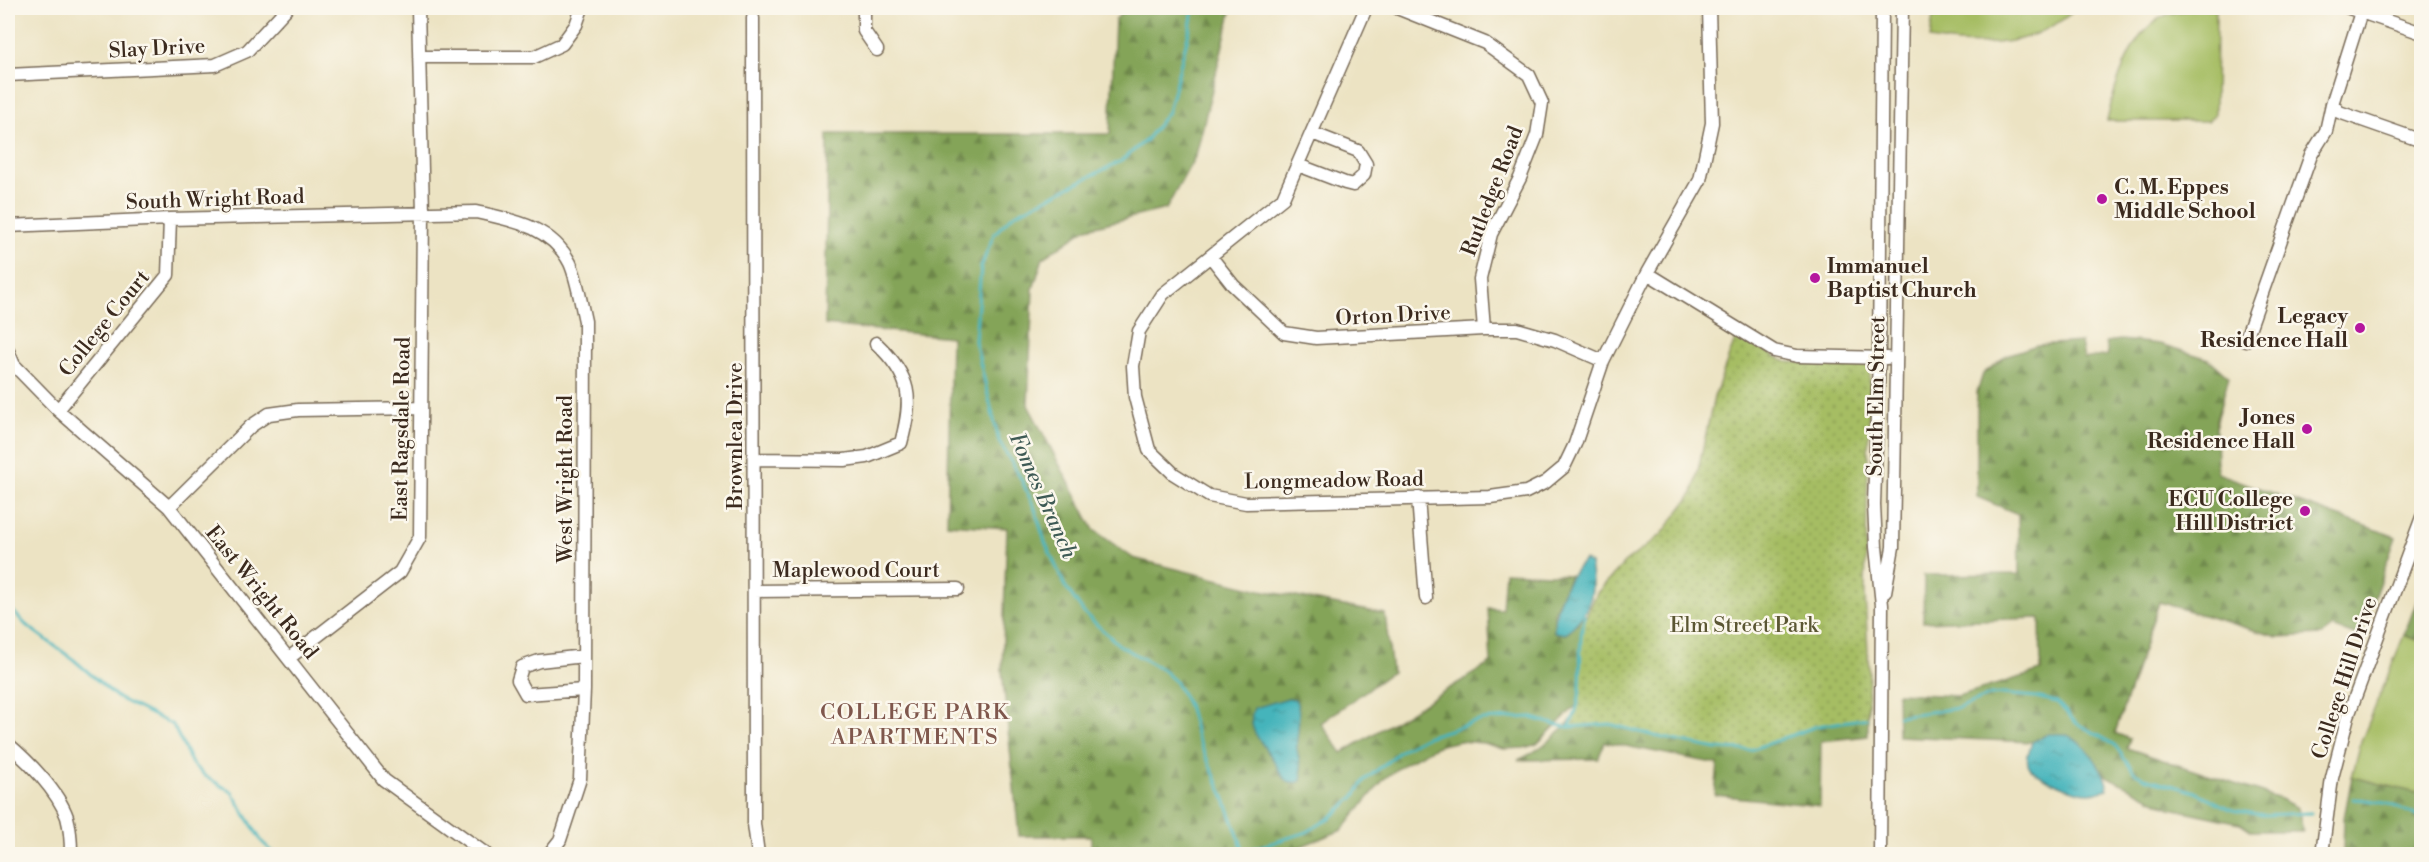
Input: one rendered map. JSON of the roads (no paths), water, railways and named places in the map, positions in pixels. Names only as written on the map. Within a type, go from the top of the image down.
[{"type":"street","name":"Slay Drive","points":[[8,75],[215,65],[247,51],[287,8]]},
{"type":"street","name":"East Ragsdale Road","points":[[289,658],[400,572],[420,537],[423,213],[418,8]]},
{"type":"street","points":[[419,57],[534,57],[562,44],[576,25],[582,8]]},
{"type":"street","points":[[864,8],[864,31],[877,50]]},
{"type":"street","name":"Longmeadow Road","points":[[1366,8],[1283,198],[1162,294],[1139,331],[1132,366],[1135,397],[1149,450],[1174,474],[1209,496],[1246,503],[1490,497],[1526,492],[1546,482],[1564,467],[1603,361],[1647,273],[1700,180],[1712,123],[1709,8]]},
{"type":"street","name":"Rutledge Road","points":[[1397,8],[1485,43],[1529,75],[1542,103],[1537,135],[1520,178],[1491,234],[1480,279],[1484,329]]},
{"type":"street","name":"South Elm Street","points":[[1881,855],[1882,605],[1874,504],[1879,358],[1882,8]]},
{"type":"street","name":"South Elm Street","points":[[1882,605],[1893,547],[1902,8]]},
{"type":"street","points":[[2245,341],[2311,155],[2326,131],[2355,10],[2421,33]]},
{"type":"street","name":"Brownlea Drive","points":[[753,18],[754,824],[758,855]]},
{"type":"street","points":[[1882,101],[1899,100]]},
{"type":"street","points":[[2332,104],[2338,112],[2421,141]]},
{"type":"street","points":[[1298,165],[1345,183],[1353,184],[1364,175],[1366,164],[1358,151],[1312,133]]},
{"type":"street","name":"West Wright Road","points":[[423,213],[476,212],[521,221],[550,237],[570,263],[585,321],[584,690],[580,779],[560,840],[549,855]]},
{"type":"street","name":"South Wright Road","points":[[8,226],[170,219],[423,213]]},
{"type":"street","name":"College Court","points":[[58,410],[168,275],[170,219]]},
{"type":"street","name":"Orton Drive","points":[[1211,257],[1233,285],[1284,333],[1316,338],[1517,329],[1555,340],[1603,361]]},
{"type":"street","points":[[1879,262],[1897,263]]},
{"type":"street","points":[[1647,273],[1774,351],[1797,356],[1896,358]]},
{"type":"street","points":[[754,459],[844,460],[867,457],[901,443],[908,417],[907,387],[895,361],[876,344]]},
{"type":"street","name":"East Wright Road","points":[[8,351],[14,364],[58,410],[169,507],[384,780],[486,855]]},
{"type":"street","points":[[169,507],[251,426],[269,414],[297,410],[420,408]]},
{"type":"street","points":[[1418,498],[1426,598]]},
{"type":"street","points":[[1874,504],[1894,506]]},
{"type":"street","name":"College Hill Drive","points":[[2322,855],[2332,778],[2348,716],[2421,517]]},
{"type":"street","points":[[1876,547],[1893,547]]},
{"type":"street","name":"Maplewood Court","points":[[754,591],[958,589]]},
{"type":"street","points":[[584,656],[539,661],[522,667],[518,680],[526,694],[584,690]]},
{"type":"street","points":[[8,744],[26,759],[53,793],[67,817],[71,855]]},
{"type":"water","points":[[1584,560],[1590,564],[1592,575],[1589,603],[1580,619],[1565,634],[1554,632],[1556,611],[1562,593],[1571,576]]},
{"type":"water","points":[[1288,698],[1295,699],[1299,710],[1297,748],[1302,777],[1301,781],[1295,783],[1286,780],[1283,776],[1256,734],[1252,722],[1254,708]]},
{"type":"water","points":[[2048,734],[2067,735],[2081,744],[2099,766],[2108,789],[2094,793],[2076,791],[2048,780],[2033,770],[2028,760],[2032,742]]},
{"type":"waterway","name":"Fomes Branch","points":[[1193,8],[1168,112],[1146,140],[1121,161],[1013,215],[994,234],[981,267],[975,341],[999,441],[1035,509],[1045,542],[1065,586],[1084,613],[1119,645],[1163,670],[1175,681],[1188,705],[1197,737],[1223,794],[1244,852]]},
{"type":"waterway","points":[[8,606],[26,625],[74,660],[118,698],[173,725],[192,764],[205,776],[232,792],[262,842],[275,854]]},
{"type":"waterway","points":[[1569,727],[1579,695],[1584,615]]},
{"type":"waterway","points":[[1898,716],[1959,708],[1991,695],[2036,697],[2057,702],[2076,723],[2114,744],[2134,772],[2145,778],[2196,792],[2232,810],[2263,815],[2311,813]]},
{"type":"waterway","points":[[1236,854],[1307,832],[1330,818],[1354,797],[1365,780],[1403,749],[1426,737],[1482,720],[1529,717],[1569,727],[1610,724],[1717,749],[1750,750],[1817,726],[1867,718]]},
{"type":"waterway","points":[[2353,799],[2389,804],[2422,819]]},
{"type":"place","name":"C. M. Eppes Middle School","points":[[2102,199]]},
{"type":"place","name":"Immanuel Baptist Church","points":[[1815,278]]},
{"type":"place","name":"Legacy Residence Hall","points":[[2360,328]]},
{"type":"place","name":"Jones Residence Hall","points":[[2307,429]]},
{"type":"place","name":"ECU College Hill District","points":[[2305,511]]},
{"type":"district","name":"COLLEGE PARK APARTMENTS","points":[[915,724]]},
{"type":"park label","name":"Elm Street Park","points":[[1744,625]]}]
